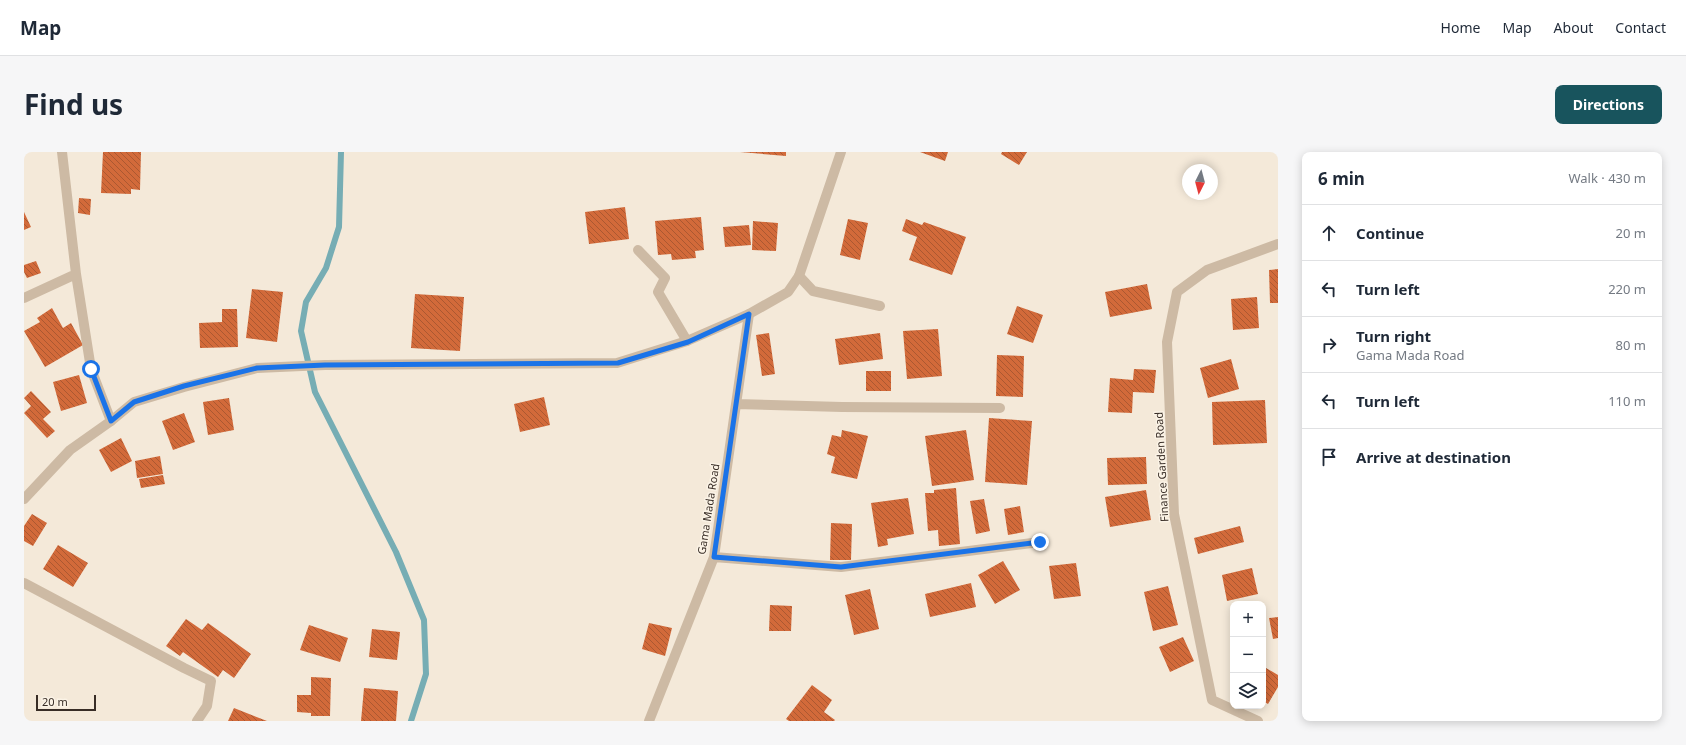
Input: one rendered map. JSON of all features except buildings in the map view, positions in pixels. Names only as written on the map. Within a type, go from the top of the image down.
[{"type":"street","points":[[62,152],[76,274],[91,369],[111,421]]},
{"type":"street","points":[[24,499],[70,450],[111,421],[134,402],[184,386],[257,368],[325,365],[618,363],[688,342],[749,314],[788,292],[799,276],[841,152]]},
{"type":"street","name":"Finance Garden Road","points":[[1258,721],[1212,700],[1174,514],[1167,342],[1177,292],[1207,270],[1278,244]]},
{"type":"street","points":[[638,250],[665,278],[658,292],[688,342]]},
{"type":"street","points":[[24,298],[76,274]]},
{"type":"street","points":[[799,276],[813,291],[880,306]]},
{"type":"street","name":"Gama Mada Road","points":[[649,721],[714,557],[749,314]]},
{"type":"street","points":[[736,404],[842,407],[1000,408]]},
{"type":"street","points":[[714,557],[841,567],[1040,542]]},
{"type":"street","points":[[24,583],[211,681],[207,706],[197,721]]},
{"type":"waterway","points":[[341,152],[339,227],[326,268],[306,302],[301,331],[315,392],[396,552],[424,620],[426,674],[411,721]]},
{"type":"route","points":[[91,369],[111,421],[134,402],[184,386],[257,368],[325,365],[618,363],[688,342],[749,314],[714,557],[841,567],[1040,542]]}]
